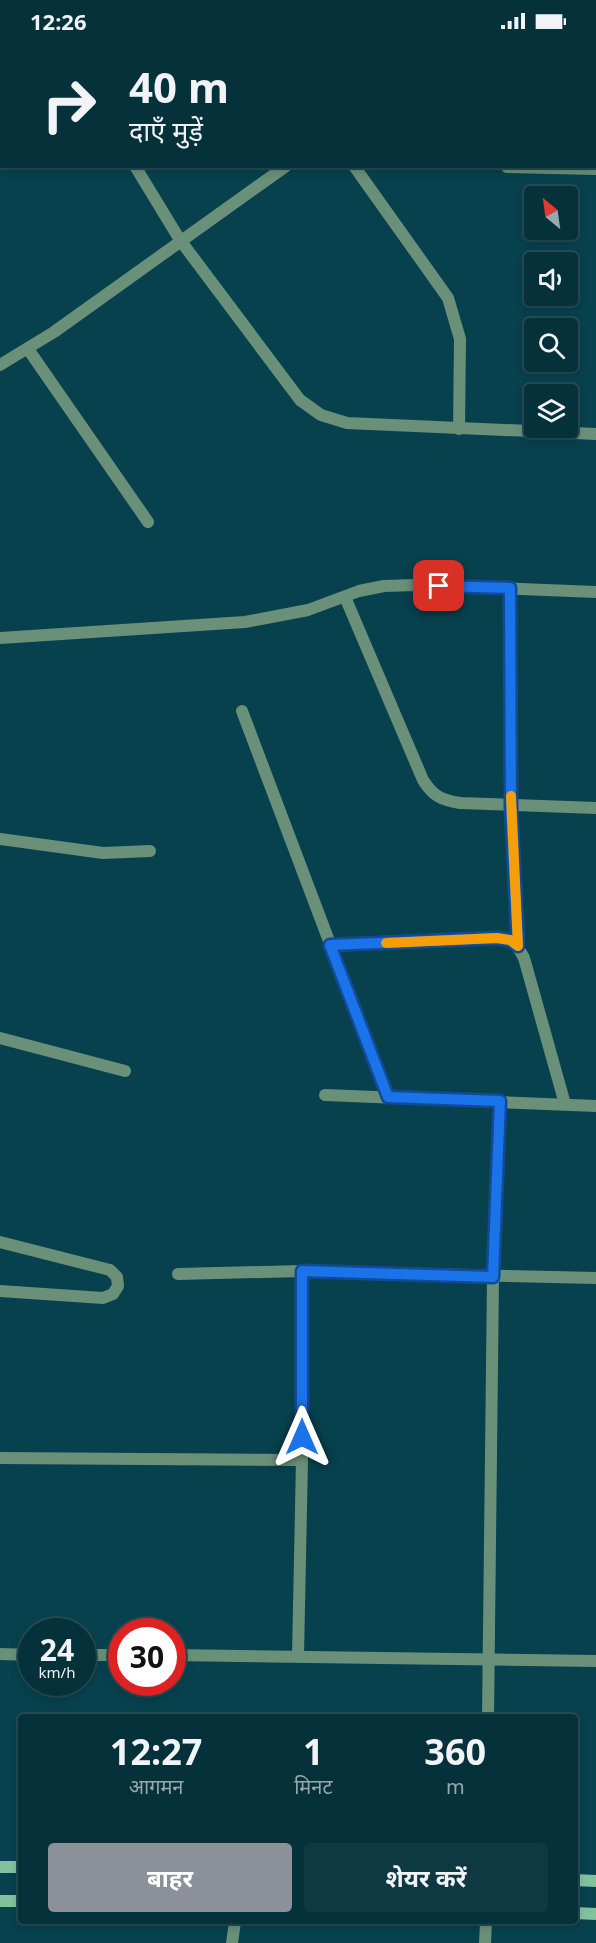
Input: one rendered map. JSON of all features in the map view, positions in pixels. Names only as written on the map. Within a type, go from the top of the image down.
[{"type":"main road","points":[[0,1867],[18,1868]]},
{"type":"main road","points":[[578,1880],[596,1881]]},
{"type":"main road","points":[[0,1901],[18,1901]]},
{"type":"main road","points":[[578,1913],[596,1914]]},
{"type":"street","points":[[136,168],[180,240],[300,399],[321,416],[347,423],[596,434]]},
{"type":"street","points":[[0,365],[28,349],[283,168]]},
{"type":"street","points":[[355,168],[448,298],[460,339],[459,429]]},
{"type":"street","points":[[552,168],[596,169]]},
{"type":"street","points":[[28,349],[148,522]]},
{"type":"street","points":[[0,638],[245,622],[308,610],[359,591],[394,586],[596,592]]},
{"type":"street","points":[[510,588],[511,807],[518,946],[565,1104]]},
{"type":"street","points":[[345,597],[423,780],[431,793],[443,800],[460,803],[511,807],[596,808]]},
{"type":"street","points":[[242,711],[388,1097]]},
{"type":"street","points":[[0,839],[103,853],[150,851]]},
{"type":"street","points":[[330,945],[497,938],[510,940],[518,946]]},
{"type":"street","points":[[0,1038],[125,1071]]},
{"type":"street","points":[[325,1095],[596,1106]]},
{"type":"street","points":[[488,1714],[493,1277],[500,1101]]},
{"type":"street","points":[[0,1242],[110,1270],[117,1277],[118,1286],[113,1294],[103,1298],[0,1291]]},
{"type":"street","points":[[298,1656],[302,1460],[302,1271]]},
{"type":"street","points":[[178,1274],[302,1271],[596,1278]]},
{"type":"street","points":[[0,1458],[302,1460]]},
{"type":"street","points":[[0,1654],[18,1654]]},
{"type":"street","points":[[186,1656],[596,1661]]},
{"type":"street","points":[[232,1943],[235,1924]]},
{"type":"street","points":[[485,1943],[486,1924]]},
{"type":"slow traffic","points":[[386,943],[497,938],[510,940],[518,946],[511,796]]},
{"type":"route","points":[[302,1437],[302,1271],[493,1277],[500,1101],[388,1097],[330,945],[497,938],[510,940],[518,946],[511,807],[510,588],[439,586]]}]
